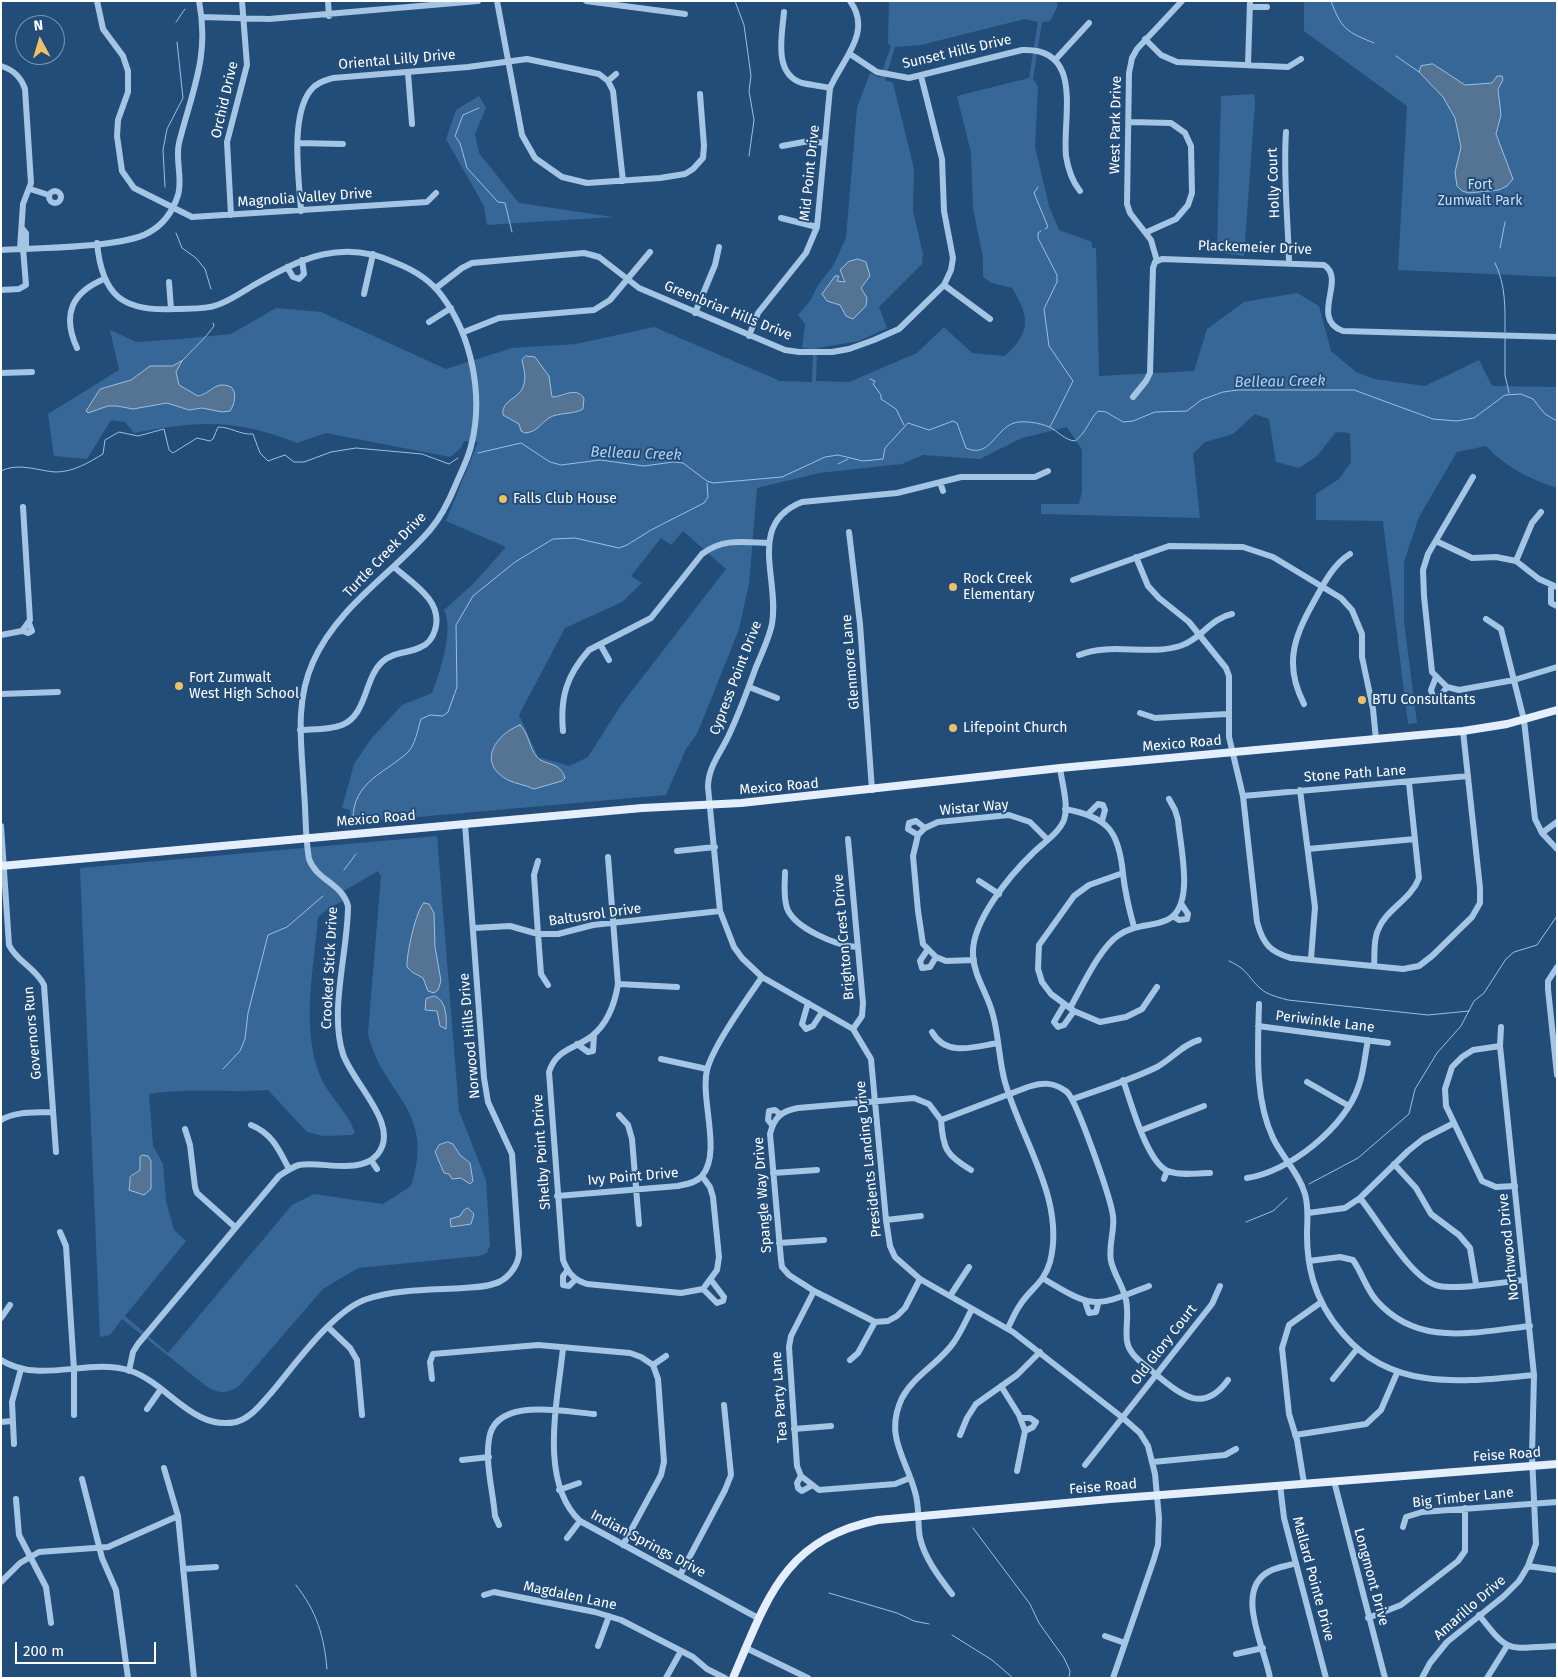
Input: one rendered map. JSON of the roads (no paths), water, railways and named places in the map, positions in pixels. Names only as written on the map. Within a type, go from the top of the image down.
[{"type":"main road","name":"Mexico Road","points":[[2,865],[642,808],[711,805],[872,790],[1060,768],[1376,740],[1464,731],[1524,720],[1557,710]]},
{"type":"main road","name":"Feise Road","points":[[733,1678],[758,1618],[782,1576],[800,1557],[824,1540],[847,1528],[869,1522],[1157,1495],[1557,1464]]},
{"type":"street","name":"Magnolia Valley Drive","points":[[96,1],[103,29],[123,56],[128,71],[128,92],[117,127],[122,171],[134,188],[192,217],[427,202],[436,193]]},
{"type":"street","points":[[1,250],[129,241],[144,235],[158,226],[173,208],[179,193],[179,144],[194,98],[201,62],[202,18],[199,1]]},
{"type":"street","name":"Orchid Drive","points":[[231,215],[226,155],[229,132],[247,65],[242,1]]},
{"type":"street","points":[[328,1],[330,16]]},
{"type":"street","points":[[202,18],[243,20],[330,16],[412,4],[478,1]]},
{"type":"street","points":[[497,1],[522,135],[535,158],[562,177],[587,183],[623,181],[677,176],[693,169],[703,158],[704,146],[700,94]]},
{"type":"street","points":[[586,1],[685,14]]},
{"type":"street","name":"Mid Point Drive","points":[[749,336],[758,313],[806,253],[817,227],[830,88],[838,69],[850,54],[856,41],[859,25],[857,15],[850,1]]},
{"type":"street","name":"West Park Drive","points":[[1157,261],[1147,232],[1130,214],[1127,204],[1131,63],[1135,51],[1182,1]]},
{"type":"street","points":[[1248,65],[1250,4],[1266,7]]},
{"type":"street","points":[[784,12],[781,56],[785,69],[801,82],[830,88]]},
{"type":"street","points":[[1080,191],[1073,181],[1066,158],[1066,80],[1055,60],[1089,24]]},
{"type":"street","points":[[1145,39],[1164,57],[1177,62],[1288,66],[1301,59]]},
{"type":"street","name":"Sunset Hills Drive","points":[[850,54],[884,75],[898,78],[920,76],[1022,50],[1044,53],[1055,60]]},
{"type":"street","name":"Oriental Lilly Drive","points":[[301,211],[299,126],[307,95],[322,81],[522,59],[547,62],[599,74],[608,81]]},
{"type":"street","points":[[1,66],[14,72],[22,79],[26,89],[30,189],[23,204],[22,228],[26,233],[23,248],[26,285],[18,289],[1,290]]},
{"type":"street","points":[[408,73],[412,124]]},
{"type":"street","points":[[616,74],[608,81],[613,91],[623,181]]},
{"type":"street","name":"Greenbriar Hills Drive","points":[[436,288],[462,268],[472,263],[584,254],[599,257],[639,288],[749,336],[800,352],[849,349],[899,329],[944,284],[951,270],[953,258],[944,212],[942,159],[920,76]]},
{"type":"street","points":[[1130,122],[1165,122],[1187,130],[1191,148],[1190,200],[1176,219],[1147,232]]},
{"type":"street","name":"Holly Court","points":[[1286,132],[1284,170],[1289,230],[1289,262]]},
{"type":"street","points":[[782,146],[809,141],[824,144]]},
{"type":"street","points":[[298,143],[343,144]]},
{"type":"street","points":[[30,189],[49,195]]},
{"type":"street","points":[[781,218],[817,227]]},
{"type":"street","name":"Turtle Creek Drive","points":[[97,243],[99,266],[104,279],[112,292],[122,301],[136,308],[171,309],[215,306],[287,267],[322,253],[342,251],[373,254],[413,271],[436,288],[464,332],[476,404],[476,420],[471,449],[443,512],[431,530],[346,614],[320,648],[311,665],[302,695],[300,730],[307,838]]},
{"type":"street","points":[[695,313],[715,265],[719,247]]},
{"type":"street","points":[[464,332],[498,318],[594,310],[610,300],[650,252]]},
{"type":"street","points":[[364,294],[373,254]]},
{"type":"street","name":"Plackemeier Drive","points":[[1157,261],[1169,258],[1320,263],[1327,266],[1331,280],[1328,318],[1332,326],[1343,331],[1557,337]]},
{"type":"street","points":[[287,267],[293,277],[299,279],[304,274],[302,260]]},
{"type":"street","points":[[1133,397],[1150,373],[1153,268],[1157,261]]},
{"type":"street","points":[[77,348],[72,337],[71,309],[77,296],[88,286],[104,279]]},
{"type":"street","points":[[169,282],[171,309]]},
{"type":"street","points":[[944,284],[990,319]]},
{"type":"street","points":[[429,322],[450,308]]},
{"type":"street","points":[[1,373],[32,372]]},
{"type":"street","name":"Cypress Point Drive","points":[[711,805],[708,783],[712,767],[726,741],[749,687],[772,622],[773,588],[768,543],[771,529],[777,518],[788,508],[802,502],[897,494],[960,476],[1035,477],[1048,471]]},
{"type":"street","points":[[1473,477],[1428,554],[1423,570],[1432,672],[1447,687],[1458,690],[1514,680],[1557,667]]},
{"type":"street","points":[[940,482],[943,491]]},
{"type":"street","points":[[1,635],[23,631],[29,623],[23,507]]},
{"type":"street","points":[[1516,561],[1532,523],[1541,512]]},
{"type":"street","name":"Glenmore Lane","points":[[849,532],[860,624],[872,790]]},
{"type":"street","points":[[1436,541],[1472,558],[1496,557],[1516,561],[1539,578],[1554,586],[1551,603],[1557,606]]},
{"type":"street","points":[[564,732],[562,704],[564,690],[581,659],[589,650],[651,618],[702,554],[711,546],[723,542],[768,543]]},
{"type":"street","points":[[1073,580],[1169,546],[1243,547],[1263,552],[1323,586],[1341,598],[1352,610],[1362,634],[1362,657],[1373,709],[1376,740]]},
{"type":"street","points":[[1304,704],[1294,679],[1294,644],[1300,626],[1323,586],[1342,560],[1350,554]]},
{"type":"street","points":[[1136,557],[1148,586],[1158,598],[1189,622],[1199,633],[1226,668],[1229,676],[1230,698],[1227,714],[1232,752],[1243,796],[1260,935],[1268,948],[1279,954],[1403,969],[1419,966],[1432,956],[1477,910],[1480,903],[1480,888],[1464,731]]},
{"type":"street","points":[[300,730],[335,727],[348,722],[360,708],[366,687],[382,662],[395,654],[421,647],[432,638],[437,620],[432,601],[394,567]]},
{"type":"street","points":[[1079,655],[1102,650],[1172,648],[1186,643],[1219,618],[1232,614]]},
{"type":"street","points":[[1486,619],[1501,629],[1524,720],[1535,819],[1542,833],[1557,849]]},
{"type":"street","points":[[600,644],[609,660]]},
{"type":"street","points":[[1436,677],[1430,692],[1433,696],[1439,697],[1447,687]]},
{"type":"street","points":[[749,687],[777,698]]},
{"type":"street","points":[[1,694],[58,692]]},
{"type":"street","points":[[1140,713],[1155,718],[1227,714]]},
{"type":"street","points":[[1008,1328],[1019,1306],[1044,1279],[1053,1246],[1053,1217],[1042,1180],[1009,1094],[993,1015],[978,980],[974,960],[974,941],[986,914],[1015,871],[1061,826],[1065,809],[1060,768]]},
{"type":"street","name":"Stone Path Lane","points":[[1243,796],[1300,790],[1409,783],[1468,776]]},
{"type":"street","points":[[1374,966],[1377,931],[1384,920],[1412,892],[1419,878],[1409,783]]},
{"type":"street","points":[[1300,790],[1314,907],[1311,959]]},
{"type":"street","points":[[1070,1008],[1107,946],[1118,935],[1134,927],[1163,922],[1173,916],[1182,905],[1184,887],[1178,820],[1176,810],[1169,799]]},
{"type":"street","points":[[1088,814],[1098,804],[1104,805],[1106,810],[1102,821]]},
{"type":"street","points":[[711,805],[720,911],[737,952],[762,977],[853,1029]]},
{"type":"street","points":[[1065,809],[1088,814],[1102,821],[1114,833],[1118,841],[1128,904],[1134,927]]},
{"type":"street","name":"Wistar Way","points":[[974,960],[946,960],[936,957],[928,950],[921,937],[913,856],[918,835],[925,828],[938,822],[1009,815],[1030,822],[1047,839]]},
{"type":"street","name":"Wistar Way","points":[[918,835],[908,829],[909,823],[916,821],[925,828]]},
{"type":"street","points":[[1542,833],[1557,822]]},
{"type":"street","name":"Norwood Hills Drive","points":[[1,1360],[21,1370],[105,1368],[129,1371],[145,1377],[198,1416],[219,1422],[239,1421],[255,1411],[328,1327],[346,1310],[364,1300],[387,1294],[493,1284],[506,1277],[518,1261],[520,1247],[512,1154],[488,1102],[484,1078],[465,824]]},
{"type":"street","name":"Governors Run","points":[[1,826],[4,931],[13,953],[34,969],[44,984],[56,1152]]},
{"type":"street","name":"Crooked Stick Drive","points":[[307,838],[312,866],[319,875],[344,893],[348,906],[339,1034],[349,1070],[382,1120],[385,1132],[383,1144],[377,1155],[371,1160]]},
{"type":"street","name":"Brighton Crest Drive","points":[[848,839],[863,1002],[862,1016],[853,1029]]},
{"type":"street","points":[[1308,849],[1415,839]]},
{"type":"street","points":[[677,851],[715,847]]},
{"type":"street","name":"Shelby Point Drive","points":[[608,857],[618,984],[613,1006],[603,1024],[594,1034],[558,1055],[549,1072],[557,1196],[563,1260],[567,1271],[563,1276],[563,1285],[569,1286],[576,1280],[587,1284],[681,1293],[693,1293],[704,1289]]},
{"type":"street","points":[[538,861],[534,875],[538,934],[542,974],[548,985]]},
{"type":"street","points":[[785,872],[784,893],[787,909],[797,922],[830,941],[843,946],[857,947]]},
{"type":"street","points":[[1123,873],[1089,884],[1074,896],[1039,945],[1038,969],[1042,982],[1070,1008],[1100,1022],[1119,1019],[1142,1009],[1157,987]]},
{"type":"street","points":[[978,881],[999,894]]},
{"type":"street","points":[[1173,916],[1179,920],[1187,919],[1188,914],[1182,905]]},
{"type":"street","name":"Baltusrol Drive","points":[[474,928],[510,926],[538,934],[558,934],[593,925],[720,911]]},
{"type":"street","name":"Wistar Way","points":[[928,950],[920,960],[922,968],[930,967],[936,957]]},
{"type":"street","points":[[1557,966],[1548,981],[1557,1075]]},
{"type":"street","points":[[711,1280],[724,1297],[723,1301],[717,1303],[704,1289],[717,1270],[719,1257],[713,1197],[710,1187],[702,1176],[710,1155],[705,1088],[707,1069],[762,977]]},
{"type":"street","points":[[618,984],[677,987]]},
{"type":"street","points":[[808,1003],[802,1024],[806,1029],[813,1026],[822,1012]]},
{"type":"street","points":[[1259,1004],[1258,1061],[1266,1124],[1302,1186],[1308,1213],[1309,1261],[1320,1303],[1337,1327],[1357,1349],[1397,1373],[1421,1378],[1459,1382],[1534,1374]]},
{"type":"street","name":"Periwinkle Lane","points":[[1258,1026],[1388,1043]]},
{"type":"street","name":"Northwood Drive","points":[[1501,1027],[1500,1046],[1534,1374],[1532,1466]]},
{"type":"street","name":"Presidents Landing Drive","points":[[853,1029],[871,1059],[886,1220],[890,1246],[895,1257],[920,1279],[1008,1328],[1123,1418],[1145,1439],[1153,1462],[1159,1518],[1158,1545],[1113,1678]]},
{"type":"street","points":[[932,1032],[941,1044],[956,1049],[998,1043]]},
{"type":"street","name":"Shelby Point Drive","points":[[577,1044],[588,1052],[593,1051],[594,1034]]},
{"type":"street","points":[[1073,1099],[1155,1067],[1172,1058],[1189,1043],[1199,1040]]},
{"type":"street","points":[[1247,1178],[1267,1174],[1319,1141],[1333,1128],[1349,1106],[1359,1085],[1368,1040]]},
{"type":"street","points":[[1500,1046],[1473,1050],[1462,1056],[1452,1067],[1445,1089],[1446,1106],[1482,1182],[1496,1187],[1515,1186]]},
{"type":"street","points":[[661,1059],[707,1069]]},
{"type":"street","points":[[1124,1080],[1142,1130],[1157,1164],[1167,1171],[1180,1174],[1210,1172]]},
{"type":"street","points":[[1307,1082],[1349,1106]]},
{"type":"street","points":[[971,1170],[954,1160],[947,1152],[942,1139],[941,1120],[1035,1085],[1047,1083],[1058,1086],[1073,1099],[1111,1202],[1114,1222],[1111,1260],[1116,1277],[1125,1295],[1128,1311],[1127,1341],[1130,1350],[1176,1391],[1193,1399],[1204,1398],[1217,1393],[1228,1380]]},
{"type":"street","name":"Spangle Way Drive","points":[[875,1322],[814,1292],[785,1271],[779,1243],[770,1134],[772,1125],[780,1114],[798,1108],[914,1098],[923,1100],[933,1108],[941,1120]]},
{"type":"street","points":[[1142,1130],[1204,1106]]},
{"type":"street","name":"Spangle Way Drive","points":[[772,1125],[768,1120],[769,1111],[775,1110],[780,1114]]},
{"type":"street","points":[[1,1120],[19,1114],[52,1112]]},
{"type":"street","points":[[619,1115],[628,1125],[632,1139],[639,1224]]},
{"type":"street","points":[[1308,1213],[1337,1210],[1360,1198],[1394,1164],[1423,1139],[1454,1123]]},
{"type":"street","points":[[251,1125],[263,1130],[273,1139],[289,1170]]},
{"type":"street","points":[[185,1129],[190,1145],[194,1187],[197,1193],[235,1227]]},
{"type":"street","points":[[129,1371],[133,1352],[138,1344],[279,1176],[299,1165],[355,1165],[371,1160],[377,1169]]},
{"type":"street","points":[[1394,1164],[1416,1188],[1431,1214],[1459,1236],[1470,1248],[1476,1284]]},
{"type":"street","points":[[773,1173],[817,1170]]},
{"type":"street","points":[[1164,1179],[1167,1171]]},
{"type":"street","name":"Ivy Point Drive","points":[[557,1196],[678,1186],[692,1183],[702,1176]]},
{"type":"street","points":[[1360,1198],[1418,1275],[1439,1286],[1524,1280]]},
{"type":"street","points":[[886,1220],[921,1216]]},
{"type":"street","points":[[60,1232],[66,1246],[74,1370],[74,1415]]},
{"type":"street","points":[[779,1243],[824,1240]]},
{"type":"street","points":[[1309,1261],[1340,1257],[1353,1260],[1368,1290],[1381,1305],[1397,1319],[1427,1331],[1444,1335],[1530,1326]]},
{"type":"street","points":[[950,1296],[969,1267]]},
{"type":"street","points":[[567,1271],[576,1280]]},
{"type":"street","points":[[850,1360],[858,1353],[875,1322],[888,1321],[905,1308],[920,1279]]},
{"type":"street","points":[[1044,1279],[1085,1301],[1098,1304],[1149,1286]]},
{"type":"street","name":"Old Glory Court","points":[[1085,1465],[1212,1304],[1220,1286]]},
{"type":"street","name":"Tea Party Lane","points":[[814,1292],[791,1336],[789,1347],[797,1466],[801,1476],[797,1483],[798,1488],[802,1491],[811,1486],[819,1490],[832,1490],[895,1484],[910,1478]]},
{"type":"street","points":[[1085,1301],[1089,1313],[1096,1312],[1098,1304]]},
{"type":"street","points":[[1304,1483],[1289,1414],[1282,1348],[1284,1336],[1295,1318],[1320,1303]]},
{"type":"street","points":[[1,1318],[10,1306]]},
{"type":"street","points":[[952,1594],[926,1554],[920,1537],[918,1504],[910,1478],[899,1453],[895,1433],[898,1408],[913,1383],[954,1343],[972,1309]]},
{"type":"street","points":[[328,1327],[350,1348],[357,1360],[362,1415]]},
{"type":"street","points":[[432,1379],[430,1362],[433,1354],[538,1345],[630,1353],[641,1357],[653,1365],[658,1379],[664,1462],[661,1475],[623,1545]]},
{"type":"street","name":"Indian Springs Drive","points":[[563,1348],[554,1452],[559,1490],[568,1509],[580,1521],[758,1618]]},
{"type":"street","points":[[1333,1379],[1357,1349]]},
{"type":"street","points":[[960,1435],[967,1418],[976,1404],[1024,1369],[1040,1352]]},
{"type":"street","points":[[653,1365],[666,1356]]},
{"type":"street","points":[[14,1444],[12,1402],[21,1370]]},
{"type":"street","points":[[1295,1435],[1366,1424],[1381,1410],[1397,1373]]},
{"type":"street","points":[[1001,1386],[1020,1418],[1025,1431],[1017,1471]]},
{"type":"street","points":[[147,1409],[161,1389]]},
{"type":"street","points":[[680,1575],[726,1490],[731,1475],[724,1405]]},
{"type":"street","points":[[499,1525],[495,1516],[489,1457],[490,1431],[504,1415],[528,1410],[594,1414]]},
{"type":"street","points":[[1020,1418],[1030,1418],[1036,1422],[1033,1427],[1025,1431]]},
{"type":"street","points":[[1,1422],[12,1421]]},
{"type":"street","points":[[794,1429],[831,1426]]},
{"type":"street","points":[[1153,1462],[1225,1455],[1236,1449]]},
{"type":"street","points":[[462,1460],[489,1457]]},
{"type":"street","name":"Amarillo Drive","points":[[1422,1678],[1430,1663],[1447,1642],[1509,1591],[1519,1581],[1528,1566],[1536,1544],[1532,1466]]},
{"type":"street","points":[[164,1468],[178,1516],[194,1678]]},
{"type":"street","points":[[801,1476],[811,1486]]},
{"type":"street","points":[[82,1479],[102,1558],[116,1590],[128,1678]]},
{"type":"street","name":"Longmont Drive","points":[[1334,1481],[1385,1678]]},
{"type":"street","points":[[559,1490],[579,1483]]},
{"type":"street","name":"Mallard Pointe Drive","points":[[1280,1485],[1284,1518],[1326,1678]]},
{"type":"street","points":[[16,1499],[19,1535],[46,1587],[51,1623]]},
{"type":"street","name":"Big Timber Lane","points":[[1403,1527],[1404,1520],[1409,1516],[1465,1508],[1557,1502]]},
{"type":"street","points":[[1368,1618],[1401,1605],[1458,1561],[1465,1551],[1465,1508]]},
{"type":"street","points":[[1,1582],[20,1563],[30,1557],[53,1550],[100,1548],[116,1544],[178,1516]]},
{"type":"street","points":[[567,1538],[580,1521]]},
{"type":"street","points":[[1270,1678],[1253,1612],[1253,1590],[1256,1583],[1270,1571],[1296,1563]]},
{"type":"street","points":[[1528,1566],[1557,1570]]},
{"type":"street","points":[[183,1569],[216,1567]]},
{"type":"street","name":"Magdalen Lane","points":[[484,1595],[494,1592],[609,1616],[626,1622],[681,1651],[726,1678]]},
{"type":"street","points":[[1479,1615],[1494,1636],[1507,1646],[1519,1648],[1557,1646]]},
{"type":"street","points":[[598,1646],[609,1616]]},
{"type":"street","points":[[1105,1636],[1125,1643]]},
{"type":"street","points":[[1487,1678],[1507,1646]]},
{"type":"street","points":[[746,1648],[798,1676],[808,1678]]},
{"type":"street","points":[[1236,1654],[1263,1648]]},
{"type":"street","points":[[666,1678],[681,1651]]},
{"type":"waterway","points":[[735,1],[744,25],[751,76],[749,91],[754,120],[749,156]]},
{"type":"waterway","points":[[1331,1],[1338,18],[1346,28],[1357,36],[1374,43]]},
{"type":"waterway","points":[[176,22],[185,9]]},
{"type":"waterway","points":[[165,187],[163,150],[167,129],[183,98],[177,42]]},
{"type":"waterway","points":[[1396,56],[1419,72]]},
{"type":"waterway","points":[[479,108],[463,115],[455,136],[460,143],[467,168],[498,202],[505,203],[512,232]]},
{"type":"waterway","points":[[1038,187],[1034,193],[1048,227],[1045,229]]},
{"type":"waterway","points":[[1500,248],[1505,222]]},
{"type":"waterway","points":[[1041,231],[1038,233],[1038,238],[1057,275],[1057,282],[1044,309],[1049,346],[1073,381],[1050,427]]},
{"type":"waterway","points":[[176,233],[182,248],[196,258],[205,269],[211,289]]},
{"type":"waterway","points":[[1495,263],[1503,288],[1505,332]]},
{"type":"waterway","points":[[182,361],[203,340],[214,326],[213,323]]},
{"type":"waterway","points":[[1505,338],[1505,375],[1509,393]]},
{"type":"waterway","points":[[870,379],[875,381],[873,384],[881,395],[881,399],[896,409],[904,425]]},
{"type":"waterway","name":"Belleau Creek","points":[[478,453],[521,443],[550,462],[561,465],[600,460],[644,466],[673,462],[683,463],[707,481],[713,483],[782,477],[825,457],[838,455],[863,461],[883,459],[885,448],[908,423],[929,430],[953,421],[957,423],[966,448],[974,450],[981,450],[987,447],[1007,426],[1017,422],[1032,422],[1046,426],[1075,441],[1098,411],[1106,412],[1123,422],[1133,421],[1155,412],[1187,411],[1201,400],[1223,392],[1238,390],[1354,390],[1433,419],[1457,421],[1474,418],[1505,395],[1521,394],[1533,399],[1545,414],[1557,421]]},
{"type":"waterway","name":"Belleau Creek","points":[[1,471],[15,467],[56,472],[74,469],[103,454],[105,440],[119,432],[138,436],[164,429],[169,450],[173,453],[197,438],[210,441],[213,439],[218,427],[253,434],[260,453],[268,461],[285,455],[294,462],[304,462],[331,452],[356,448],[422,454],[449,464],[458,458]]},
{"type":"waterway","points":[[838,464],[848,459]]},
{"type":"waterway","points":[[353,819],[354,806],[358,795],[372,779],[408,752],[414,741],[421,719],[430,715],[443,716],[448,712],[457,687],[456,625],[473,596],[515,562],[553,539],[575,538],[619,548],[627,545],[651,530],[704,503],[708,497],[707,483]]},
{"type":"waterway","points":[[344,870],[356,854]]},
{"type":"waterway","points":[[223,1069],[240,1051],[245,1039],[248,1013],[268,935],[287,927],[323,896]]},
{"type":"waterway","points":[[1309,1184],[1358,1158],[1409,1114],[1415,1089],[1437,1053],[1461,1026],[1474,1001],[1484,993],[1506,959],[1514,952],[1537,945],[1557,916]]},
{"type":"waterway","points":[[1229,961],[1241,968],[1265,992],[1288,1000],[1428,1015],[1469,1011]]},
{"type":"waterway","points":[[1246,1222],[1273,1211],[1287,1198]]},
{"type":"waterway","points":[[973,1528],[1030,1604],[1039,1623],[1064,1658],[1070,1671],[1069,1678]]},
{"type":"waterway","points":[[296,1585],[309,1605],[318,1625],[324,1646],[327,1669]]},
{"type":"waterway","points":[[829,1593],[897,1613],[914,1621],[929,1624]]},
{"type":"waterway","points":[[952,1635],[992,1660],[1013,1678]]},
{"type":"place","name":"Falls Club House","points":[[503,499]]},
{"type":"place","name":"Rock Creek Elementary","points":[[953,587]]},
{"type":"place","name":"Fort Zumwalt West High School","points":[[179,686]]},
{"type":"place","name":"BTU Consultants","points":[[1362,700]]},
{"type":"place","name":"Lifepoint Church","points":[[953,728]]},
{"type":"park label","name":"Fort Zumwalt Park","points":[[1480,194]]}]
